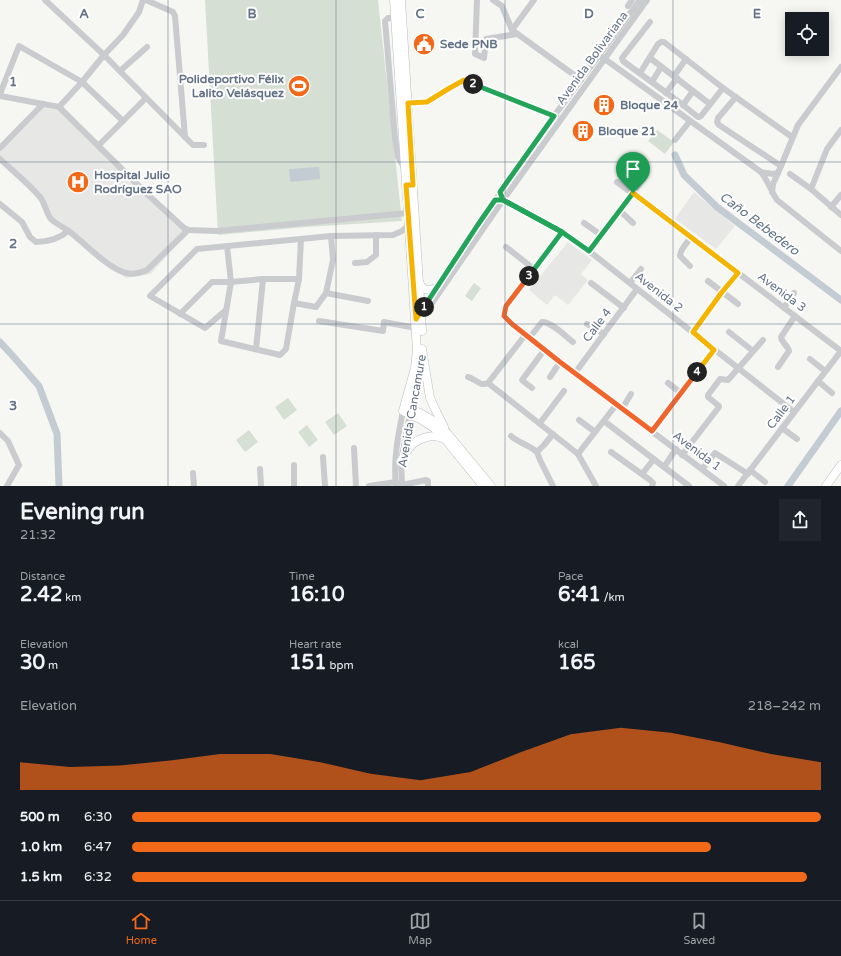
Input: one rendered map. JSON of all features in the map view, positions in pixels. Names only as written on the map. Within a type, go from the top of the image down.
[{"type":"main road","name":"Avenida Cancamure","points":[[394,0],[399,19]]},
{"type":"main road","name":"Avenida Cancamure","points":[[401,0],[399,19],[404,102],[419,282],[417,350],[407,410]]},
{"type":"main road","name":"Avenida Cancamure","points":[[404,102],[405,170],[410,185],[408,213],[422,349],[418,377],[407,410]]},
{"type":"main road","points":[[419,282],[423,289],[432,290],[436,288]]},
{"type":"main road","points":[[422,349],[430,398],[446,436],[491,486]]},
{"type":"main road","points":[[407,410],[425,415],[437,423],[483,486]]},
{"type":"main road","points":[[401,461],[409,449],[418,440],[430,437],[446,436]]},
{"type":"main road","points":[[826,486],[841,465]]},
{"type":"main road","points":[[830,486],[841,471]]},
{"type":"street","points":[[45,0],[104,55],[193,145],[204,145]]},
{"type":"street","points":[[59,107],[123,35],[139,12],[143,0]]},
{"type":"street","points":[[146,0],[173,12],[175,16],[185,137]]},
{"type":"street","points":[[477,0],[475,54],[484,58],[486,39],[514,32],[534,0]]},
{"type":"street","points":[[493,0],[502,6],[514,32],[581,80]]},
{"type":"street","name":"Avenida Bolivariana","points":[[418,321],[561,119],[640,0]]},
{"type":"street","name":"Avenida Bolivariana","points":[[418,321],[436,288],[477,226],[554,116],[581,80],[648,0]]},
{"type":"street","points":[[399,19],[388,18],[385,21],[395,138],[398,156],[405,170]]},
{"type":"street","points":[[650,22],[622,58],[623,61],[699,117],[723,88]]},
{"type":"street","points":[[640,73],[658,44],[664,42],[723,88],[792,137]]},
{"type":"street","points":[[123,121],[82,82],[19,46],[0,95],[59,107],[146,193],[181,226],[188,230],[217,231],[408,213]]},
{"type":"street","points":[[120,72],[147,46]]},
{"type":"street","points":[[602,56],[760,172],[768,182],[777,200],[841,251]]},
{"type":"street","points":[[650,58],[710,104]]},
{"type":"street","points":[[666,93],[686,59]]},
{"type":"street","points":[[652,82],[661,67]]},
{"type":"street","points":[[772,192],[779,169],[798,125],[841,67]]},
{"type":"street","points":[[835,75],[841,80]]},
{"type":"street","points":[[404,102],[427,102],[464,80],[561,119]]},
{"type":"street","points":[[683,105],[693,91]]},
{"type":"street","points":[[736,97],[718,118],[718,125],[779,169]]},
{"type":"street","points":[[98,145],[146,98]]},
{"type":"street","points":[[0,148],[43,104]]},
{"type":"street","points":[[675,140],[690,121]]},
{"type":"street","points":[[811,189],[827,149],[841,130]]},
{"type":"street","points":[[0,159],[41,199],[51,219],[108,264],[122,272],[142,272],[147,270],[188,230]]},
{"type":"street","points":[[760,172],[773,174],[779,169]]},
{"type":"street","points":[[790,174],[811,189],[841,215]]},
{"type":"street","points":[[589,251],[643,179]]},
{"type":"street","name":"Avenida 3","points":[[617,182],[841,351]]},
{"type":"street","points":[[495,200],[503,200],[500,192]]},
{"type":"street","points":[[831,207],[841,195]]},
{"type":"street","name":"Avenida 2","points":[[503,200],[562,232],[589,251],[794,412]]},
{"type":"street","points":[[0,204],[22,222],[30,237],[36,242],[52,240],[68,231]]},
{"type":"street","points":[[619,210],[633,223]]},
{"type":"street","points":[[584,223],[601,235]]},
{"type":"street","points":[[226,310],[205,328],[150,296],[197,249],[331,236],[393,235],[402,231],[409,225]]},
{"type":"street","points":[[506,247],[534,269],[562,232]]},
{"type":"street","points":[[355,263],[367,262],[376,255],[376,235]]},
{"type":"street","points":[[294,303],[316,306],[326,293],[333,260],[331,236]]},
{"type":"street","points":[[690,266],[679,255],[691,237]]},
{"type":"street","points":[[227,246],[230,282],[221,341],[280,355],[286,349],[300,279],[301,239]]},
{"type":"street","name":"Avenida 1","points":[[534,269],[506,306],[504,316],[560,362],[724,486]]},
{"type":"street","points":[[630,284],[641,269]]},
{"type":"street","points":[[693,332],[738,273]]},
{"type":"street","points":[[180,314],[212,282],[263,279],[300,279]]},
{"type":"street","points":[[256,349],[263,279]]},
{"type":"street","points":[[708,281],[738,304]]},
{"type":"street","points":[[591,283],[624,308]]},
{"type":"street","name":"Calle 4","points":[[575,373],[637,289]]},
{"type":"street","points":[[326,293],[368,301]]},
{"type":"street","points":[[784,308],[794,293]]},
{"type":"street","points":[[778,367],[789,351],[789,348],[781,340],[781,337],[795,316]]},
{"type":"street","points":[[319,321],[383,331],[384,322],[418,321]]},
{"type":"street","points":[[468,377],[473,378],[481,384],[485,385],[488,383],[528,336],[542,322],[550,325],[573,342]]},
{"type":"street","points":[[587,324],[604,334]]},
{"type":"street","points":[[729,332],[753,351]]},
{"type":"street","points":[[682,454],[719,407],[708,397],[708,395],[720,379],[728,380],[763,340]]},
{"type":"street","points":[[532,388],[522,382],[522,380],[544,349]]},
{"type":"street","points":[[652,431],[714,350]]},
{"type":"street","name":"Calle 1","points":[[738,486],[841,351]]},
{"type":"street","points":[[810,359],[825,371]]},
{"type":"street","points":[[550,377],[560,362]]},
{"type":"street","points":[[818,381],[832,393]]},
{"type":"street","points":[[488,383],[578,454],[596,486]]},
{"type":"street","points":[[668,383],[681,393]]},
{"type":"street","points":[[540,423],[564,391]]},
{"type":"street","points":[[578,454],[602,423],[631,394]]},
{"type":"street","name":"Avenida Cancamure","points":[[399,485],[407,410]]},
{"type":"street","name":"Avenida Cancamure","points":[[399,485],[394,462],[399,430],[407,410]]},
{"type":"street","points":[[579,420],[595,432]]},
{"type":"street","points":[[602,423],[614,434]]},
{"type":"street","points":[[602,423],[654,459],[689,486]]},
{"type":"street","points":[[782,428],[797,439]]},
{"type":"street","points":[[0,433],[8,441],[19,465],[7,486]]},
{"type":"street","points":[[537,452],[553,434]]},
{"type":"street","points":[[511,436],[537,452],[552,486]]},
{"type":"street","points":[[354,448],[356,486]]},
{"type":"street","points":[[664,467],[676,450]]},
{"type":"street","points":[[611,452],[653,483],[652,486]]},
{"type":"street","points":[[702,469],[716,453],[765,482]]},
{"type":"street","points":[[323,457],[325,486]]},
{"type":"street","points":[[642,474],[654,459]]},
{"type":"street","points":[[294,465],[294,486]]},
{"type":"street","points":[[260,469],[261,486]]},
{"type":"street","points":[[193,473],[194,486]]},
{"type":"street","points":[[369,486],[399,485],[426,480],[428,481],[428,486]]},
{"type":"shaded area","name":"Polideportivo Félix Lalito Velásquez","points":[[205,0],[378,0],[402,221],[306,227],[218,235]]},
{"type":"shaded area","name":"Hospital Julio Rodríguez SAO","points":[[39,107],[61,111],[187,233],[151,274],[126,278],[103,263],[51,221],[42,202],[0,162],[0,149]]},
{"type":"shaded area","points":[[657,130],[674,142],[665,154],[648,141]]},
{"type":"shaded area","points":[[319,167],[320,179],[290,182],[289,169]]},
{"type":"shaded area","points":[[694,192],[735,226],[716,249],[675,219]]},
{"type":"shaded area","points":[[568,242],[592,260],[581,274],[588,280],[568,305],[555,295],[547,305],[529,290]]},
{"type":"shaded area","points":[[474,283],[481,288],[472,301],[465,296]]},
{"type":"shaded area","points":[[288,398],[297,410],[284,420],[275,407]]},
{"type":"shaded area","points":[[338,413],[347,426],[334,435],[325,422]]},
{"type":"shaded area","points":[[307,425],[318,440],[309,447],[298,432]]},
{"type":"shaded area","points":[[249,430],[258,442],[245,452],[236,440]]},
{"type":"waterway","name":"Caño Bebedero","points":[[675,155],[684,175],[717,207],[841,300]]},
{"type":"waterway","points":[[0,342],[39,386],[57,434],[59,486]]},
{"type":"waterway","name":"Caño Bebedero","points":[[788,486],[841,411]]},
{"type":"place","name":"Sede PNB","points":[[424,44]]},
{"type":"place","name":"Polideportivo Félix Lalito Velásquez","points":[[299,86]]},
{"type":"place","name":"Bloque 24","points":[[604,105]]},
{"type":"place","name":"Bloque 21","points":[[583,131]]},
{"type":"place","name":"Hospital Julio Rodríguez SAO","points":[[78,182]]},
{"type":"route","points":[[633,193],[589,251],[562,232],[503,200],[495,200],[416,319],[406,185],[413,185],[408,103],[427,102],[464,80],[554,116],[500,192],[503,200],[544,223],[562,232],[506,306],[504,316],[560,362],[652,431],[714,350],[693,332],[738,273],[633,193]]}]
